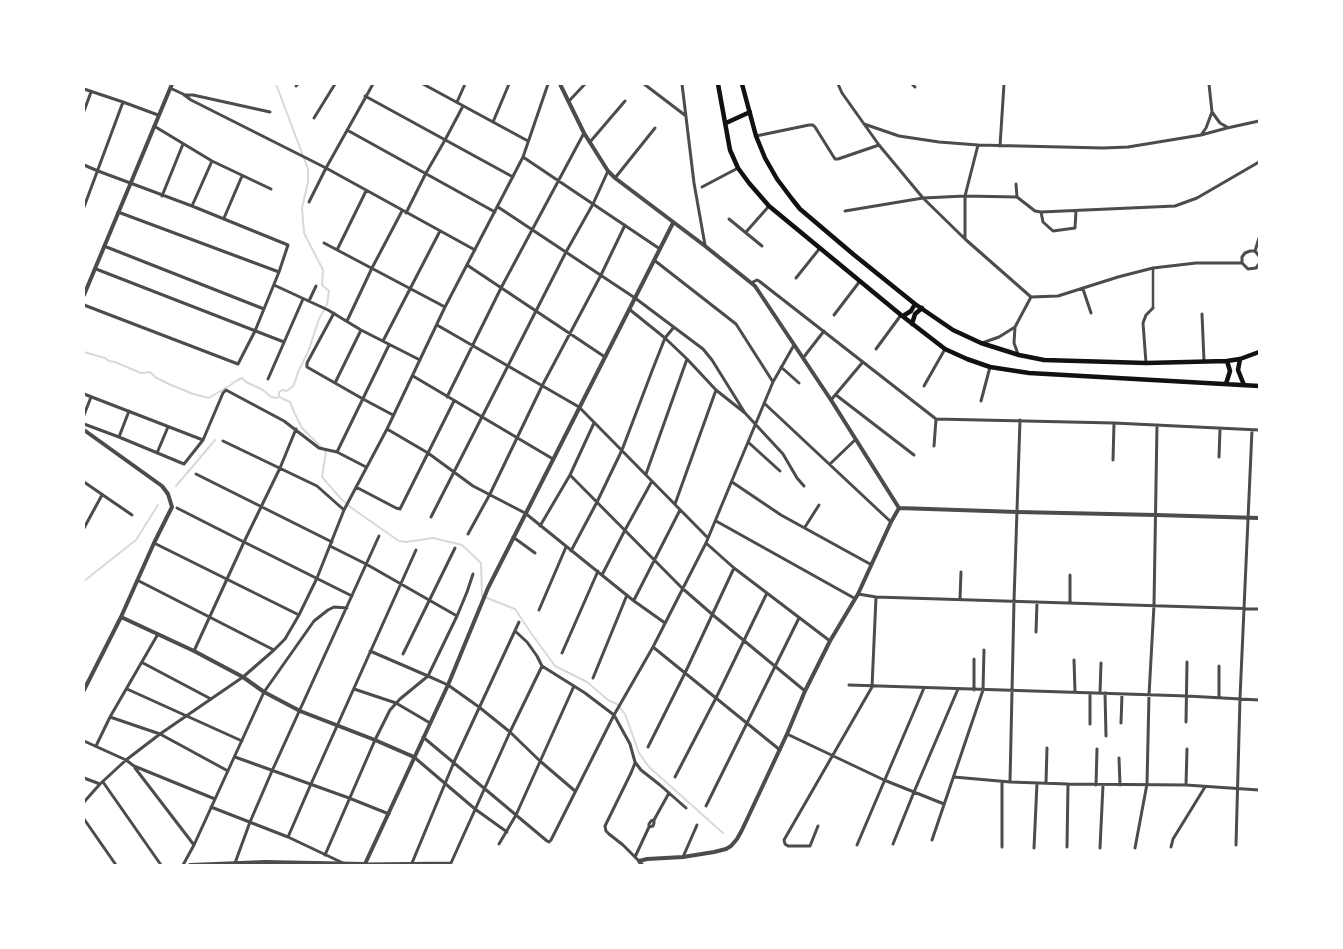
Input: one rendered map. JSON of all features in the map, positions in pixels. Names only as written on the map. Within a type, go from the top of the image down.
[{"type":"main road","points":[[718,84],[730,150],[738,168],[749,183],[769,206],[902,316],[945,349],[967,360],[990,367],[1029,373],[1259,386]]},
{"type":"main road","points":[[742,84],[756,136],[765,158],[800,209],[915,304],[953,330],[981,343],[1019,356],[1044,360],[1146,363],[1204,360],[1227,361],[1240,359],[1259,352]]},
{"type":"main road","points":[[726,123],[750,112]]},
{"type":"main road","points":[[902,316],[911,311],[915,304]]},
{"type":"main road","points":[[912,324],[915,314],[922,308]]},
{"type":"main road","points":[[1240,359],[1238,370],[1244,385]]},
{"type":"main road","points":[[1226,384],[1230,371],[1227,361]]},
{"type":"street","points":[[314,118],[335,84]]},
{"type":"street","points":[[309,202],[372,84]]},
{"type":"street","points":[[423,84],[528,141]]},
{"type":"street","points":[[457,102],[466,84]]},
{"type":"street","points":[[493,122],[509,84]]},
{"type":"street","points":[[84,802],[126,760],[242,677],[274,650],[285,638],[300,615],[345,509],[523,157],[548,84]]},
{"type":"street","points":[[560,84],[584,132],[608,171],[755,286],[831,400],[899,508]]},
{"type":"street","points":[[569,101],[585,84]]},
{"type":"street","points":[[644,84],[686,117]]},
{"type":"street","points":[[682,84],[694,183],[705,246]]},
{"type":"street","points":[[838,84],[842,93],[879,145],[923,198],[965,239],[1031,297],[1058,296],[1153,268],[1196,263],[1242,263],[1248,269],[1256,268],[1259,264]]},
{"type":"street","points":[[1000,146],[1004,84]]},
{"type":"street","points":[[1201,135],[1212,112],[1209,84]]},
{"type":"street","points":[[84,295],[171,86],[191,100],[326,168],[475,250]]},
{"type":"street","points":[[84,89],[158,115]]},
{"type":"street","points":[[84,111],[91,92]]},
{"type":"street","points":[[183,94],[270,112]]},
{"type":"street","points":[[365,96],[513,177]]},
{"type":"street","points":[[590,142],[625,101]]},
{"type":"street","points":[[84,207],[124,102]]},
{"type":"street","points":[[347,322],[372,268],[463,106]]},
{"type":"street","points":[[1212,112],[1220,123],[1227,128]]},
{"type":"street","points":[[864,124],[899,136],[939,142],[1000,146],[1103,148],[1128,147],[1201,135],[1259,121]]},
{"type":"street","points":[[756,136],[812,125],[835,159],[879,145]]},
{"type":"street","points":[[154,126],[212,161],[271,189]]},
{"type":"street","points":[[615,178],[655,128]]},
{"type":"street","points":[[347,130],[495,212]]},
{"type":"street","points":[[447,397],[501,288],[584,132]]},
{"type":"street","points":[[162,196],[183,144]]},
{"type":"street","points":[[965,239],[965,196],[978,145]]},
{"type":"street","points":[[523,157],[660,249]]},
{"type":"street","points":[[192,206],[212,161]]},
{"type":"street","points":[[845,211],[923,198],[965,196],[1017,197],[1036,211],[1041,212],[1176,206],[1197,198],[1259,162]]},
{"type":"street","points":[[84,165],[288,244],[279,272],[255,331],[238,364],[84,305]]},
{"type":"street","points":[[702,187],[738,168]]},
{"type":"street","points":[[431,516],[566,252],[593,204],[608,171]]},
{"type":"street","points":[[224,218],[242,176]]},
{"type":"street","points":[[1016,184],[1017,197]]},
{"type":"street","points":[[337,250],[366,191]]},
{"type":"street","points":[[746,232],[769,206]]},
{"type":"street","points":[[498,207],[635,298],[708,354],[745,413]]},
{"type":"street","points":[[1041,212],[1043,222],[1053,230],[1075,228],[1076,211]]},
{"type":"street","points":[[118,212],[279,272]]},
{"type":"street","points":[[729,219],[762,246]]},
{"type":"street","points":[[365,864],[448,685],[488,588],[673,223]]},
{"type":"street","points":[[468,534],[625,225]]},
{"type":"street","points":[[383,341],[440,231]]},
{"type":"street","points":[[1255,251],[1259,238]]},
{"type":"street","points":[[324,243],[446,308]]},
{"type":"street","points":[[104,246],[264,309]]},
{"type":"street","points":[[796,278],[820,248]]},
{"type":"street","points":[[1242,263],[1245,253],[1250,250],[1255,251],[1259,256]]},
{"type":"street","points":[[654,260],[736,324],[773,382]]},
{"type":"street","points":[[467,265],[605,357]]},
{"type":"street","points":[[96,268],[284,342]]},
{"type":"street","points":[[1146,363],[1143,323],[1146,315],[1153,308],[1153,268]]},
{"type":"street","points":[[1256,268],[1259,272]]},
{"type":"street","points":[[751,283],[757,280],[760,281],[936,419],[1114,423],[1259,430]]},
{"type":"street","points":[[834,315],[860,281]]},
{"type":"street","points":[[274,285],[328,310],[360,330],[420,360]]},
{"type":"street","points":[[309,301],[316,286]]},
{"type":"street","points":[[1083,289],[1090,313]]},
{"type":"street","points":[[1019,356],[1014,343],[1015,327],[1031,297]]},
{"type":"street","points":[[268,379],[303,298]]},
{"type":"street","points":[[629,309],[665,338],[688,359],[716,390],[755,423],[783,454],[804,486]]},
{"type":"street","points":[[334,314],[307,363],[307,367],[394,415]]},
{"type":"street","points":[[1202,314],[1204,360]]},
{"type":"street","points":[[876,349],[902,316]]},
{"type":"street","points":[[437,325],[579,408],[708,538]]},
{"type":"street","points":[[571,550],[622,450],[665,338],[674,327]]},
{"type":"street","points":[[981,343],[995,340],[1015,327]]},
{"type":"street","points":[[335,383],[360,330]]},
{"type":"street","points":[[803,358],[824,331]]},
{"type":"street","points":[[337,452],[389,344]]},
{"type":"street","points":[[424,737],[549,842],[706,543],[773,382],[794,345]]},
{"type":"street","points":[[924,386],[945,349]]},
{"type":"street","points":[[646,474],[688,359]]},
{"type":"street","points":[[831,400],[862,362]]},
{"type":"street","points":[[781,367],[799,383]]},
{"type":"street","points":[[981,401],[990,367]]},
{"type":"street","points":[[413,376],[553,459]]},
{"type":"street","points":[[84,424],[184,464],[203,440],[226,390],[284,421],[319,448],[337,452],[366,468]]},
{"type":"street","points":[[675,504],[716,390]]},
{"type":"street","points":[[84,394],[203,440]]},
{"type":"street","points":[[836,395],[914,455]]},
{"type":"street","points":[[84,416],[91,397]]},
{"type":"street","points":[[355,489],[400,509],[454,401]]},
{"type":"street","points":[[764,403],[891,522]]},
{"type":"street","points":[[119,437],[129,411]]},
{"type":"street","points":[[934,446],[936,419]]},
{"type":"street","points":[[1010,782],[1020,420]]},
{"type":"street","points":[[540,526],[570,475],[594,423]]},
{"type":"street","points":[[1113,460],[1114,423]]},
{"type":"street","points":[[1135,848],[1147,784],[1154,605],[1157,425]]},
{"type":"street","points":[[156,453],[168,427]]},
{"type":"street","points":[[387,428],[428,453],[474,486],[525,513],[634,601],[665,623]]},
{"type":"street","points":[[1219,457],[1220,429]]},
{"type":"street","points":[[84,430],[162,486],[168,494],[172,507],[84,690]]},
{"type":"street","points":[[194,651],[296,430]]},
{"type":"street","points":[[1236,844],[1240,698],[1252,430]]},
{"type":"street","points":[[830,464],[856,439]]},
{"type":"street","points":[[223,440],[317,486],[345,509]]},
{"type":"street","points":[[748,442],[780,471]]},
{"type":"street","points":[[196,474],[332,542]]},
{"type":"street","points":[[570,475],[682,588],[805,691]]},
{"type":"street","points":[[602,574],[652,481]]},
{"type":"street","points":[[84,482],[132,516]]},
{"type":"street","points":[[732,482],[781,514],[870,564]]},
{"type":"street","points":[[84,528],[102,495]]},
{"type":"street","points":[[805,527],[819,505]]},
{"type":"street","points":[[177,508],[352,596]]},
{"type":"street","points":[[899,508],[1259,518]]},
{"type":"street","points":[[635,762],[632,773],[605,826],[609,834],[624,845],[634,857],[641,863],[647,859],[683,857],[714,852],[731,846],[742,830],[780,750],[805,691],[830,641],[858,594],[870,564],[899,508]]},
{"type":"street","points":[[634,601],[680,510]]},
{"type":"street","points":[[716,522],[854,598]]},
{"type":"street","points":[[235,863],[272,771],[380,536]]},
{"type":"street","points":[[514,537],[535,553]]},
{"type":"street","points":[[154,543],[300,615]]},
{"type":"street","points":[[706,543],[734,568],[830,641]]},
{"type":"street","points":[[330,546],[366,564],[457,616]]},
{"type":"street","points":[[539,610],[566,547]]},
{"type":"street","points":[[403,654],[455,548]]},
{"type":"street","points":[[288,838],[310,784],[416,550]]},
{"type":"street","points":[[648,747],[734,568]]},
{"type":"street","points":[[562,653],[598,571]]},
{"type":"street","points":[[960,599],[961,572]]},
{"type":"street","points":[[325,854],[390,710],[428,676],[457,616],[473,574]]},
{"type":"street","points":[[1070,575],[1070,603]]},
{"type":"street","points":[[137,580],[274,650]]},
{"type":"street","points":[[675,777],[767,593]]},
{"type":"street","points":[[858,594],[876,597],[1259,608]]},
{"type":"street","points":[[593,678],[627,595]]},
{"type":"street","points":[[818,826],[810,846],[788,846],[784,844],[784,840],[872,687],[876,597]]},
{"type":"street","points":[[1036,632],[1038,602]]},
{"type":"street","points":[[184,865],[264,692],[314,621],[334,607],[346,608]]},
{"type":"street","points":[[121,616],[194,651],[300,711],[414,757],[475,809],[507,832]]},
{"type":"street","points":[[706,806],[799,618]]},
{"type":"street","points":[[412,863],[454,762],[519,622]]},
{"type":"street","points":[[515,631],[527,642],[542,666],[614,715],[630,744],[635,762],[641,770],[686,808]]},
{"type":"street","points":[[96,746],[158,634]]},
{"type":"street","points":[[653,647],[780,750]]},
{"type":"street","points":[[932,840],[983,690],[984,650]]},
{"type":"street","points":[[370,651],[448,685],[510,732],[575,791]]},
{"type":"street","points":[[974,659],[974,690]]},
{"type":"street","points":[[1074,660],[1075,692]]},
{"type":"street","points":[[143,662],[211,699]]},
{"type":"street","points":[[1186,722],[1187,662]]},
{"type":"street","points":[[1100,693],[1101,663]]},
{"type":"street","points":[[190,865],[264,862],[346,864],[451,863],[542,666]]},
{"type":"street","points":[[1219,666],[1219,697]]},
{"type":"street","points":[[849,685],[1219,697],[1259,700]]},
{"type":"street","points":[[499,844],[516,815],[574,686]]},
{"type":"street","points":[[857,845],[924,688]]},
{"type":"street","points":[[127,689],[242,741]]},
{"type":"street","points":[[354,689],[396,704],[430,723]]},
{"type":"street","points":[[893,844],[958,689]]},
{"type":"street","points":[[1090,693],[1090,724]]},
{"type":"street","points":[[1105,693],[1106,736]]},
{"type":"street","points":[[1122,694],[1122,723]]},
{"type":"street","points":[[110,718],[160,734],[228,771]]},
{"type":"street","points":[[787,734],[884,780],[944,804]]},
{"type":"street","points":[[84,741],[126,760],[134,766],[215,799]]},
{"type":"street","points":[[1046,783],[1047,748]]},
{"type":"street","points":[[1096,785],[1097,749]]},
{"type":"street","points":[[1186,785],[1187,749]]},
{"type":"street","points":[[235,757],[389,814]]},
{"type":"street","points":[[1119,758],[1120,784]]},
{"type":"street","points":[[134,766],[194,844]]},
{"type":"street","points":[[954,777],[1002,782],[1186,785],[1259,790]]},
{"type":"street","points":[[84,778],[101,783],[161,865]]},
{"type":"street","points":[[1002,782],[1002,847]]},
{"type":"street","points":[[1034,848],[1037,783]]},
{"type":"street","points":[[1067,847],[1068,784]]},
{"type":"street","points":[[1100,848],[1103,785]]},
{"type":"street","points":[[1171,847],[1173,839],[1205,787]]},
{"type":"street","points":[[634,857],[669,793]]},
{"type":"street","points":[[212,807],[346,864]]},
{"type":"street","points":[[84,819],[116,865]]},
{"type":"street","points":[[683,857],[697,825]]},
{"type":"waterway","points":[[276,84],[308,169],[308,182],[302,208],[304,233],[323,270],[322,285],[329,291],[327,304],[319,319],[294,385],[287,391],[282,390],[279,392],[279,396],[290,402],[302,428],[326,452],[322,477],[342,500],[399,541],[406,542],[433,538],[462,545],[481,563],[482,596],[515,609],[555,666],[587,682],[608,700],[617,704],[625,714],[639,753],[649,767],[723,833]]},
{"type":"waterway","points":[[84,352],[105,358],[141,373],[150,372],[155,377],[169,384],[193,394],[209,398],[242,378],[271,397],[277,398],[279,396]]},
{"type":"waterway","points":[[176,486],[215,440]]},
{"type":"waterway","points":[[84,581],[136,540],[158,505]]}]
